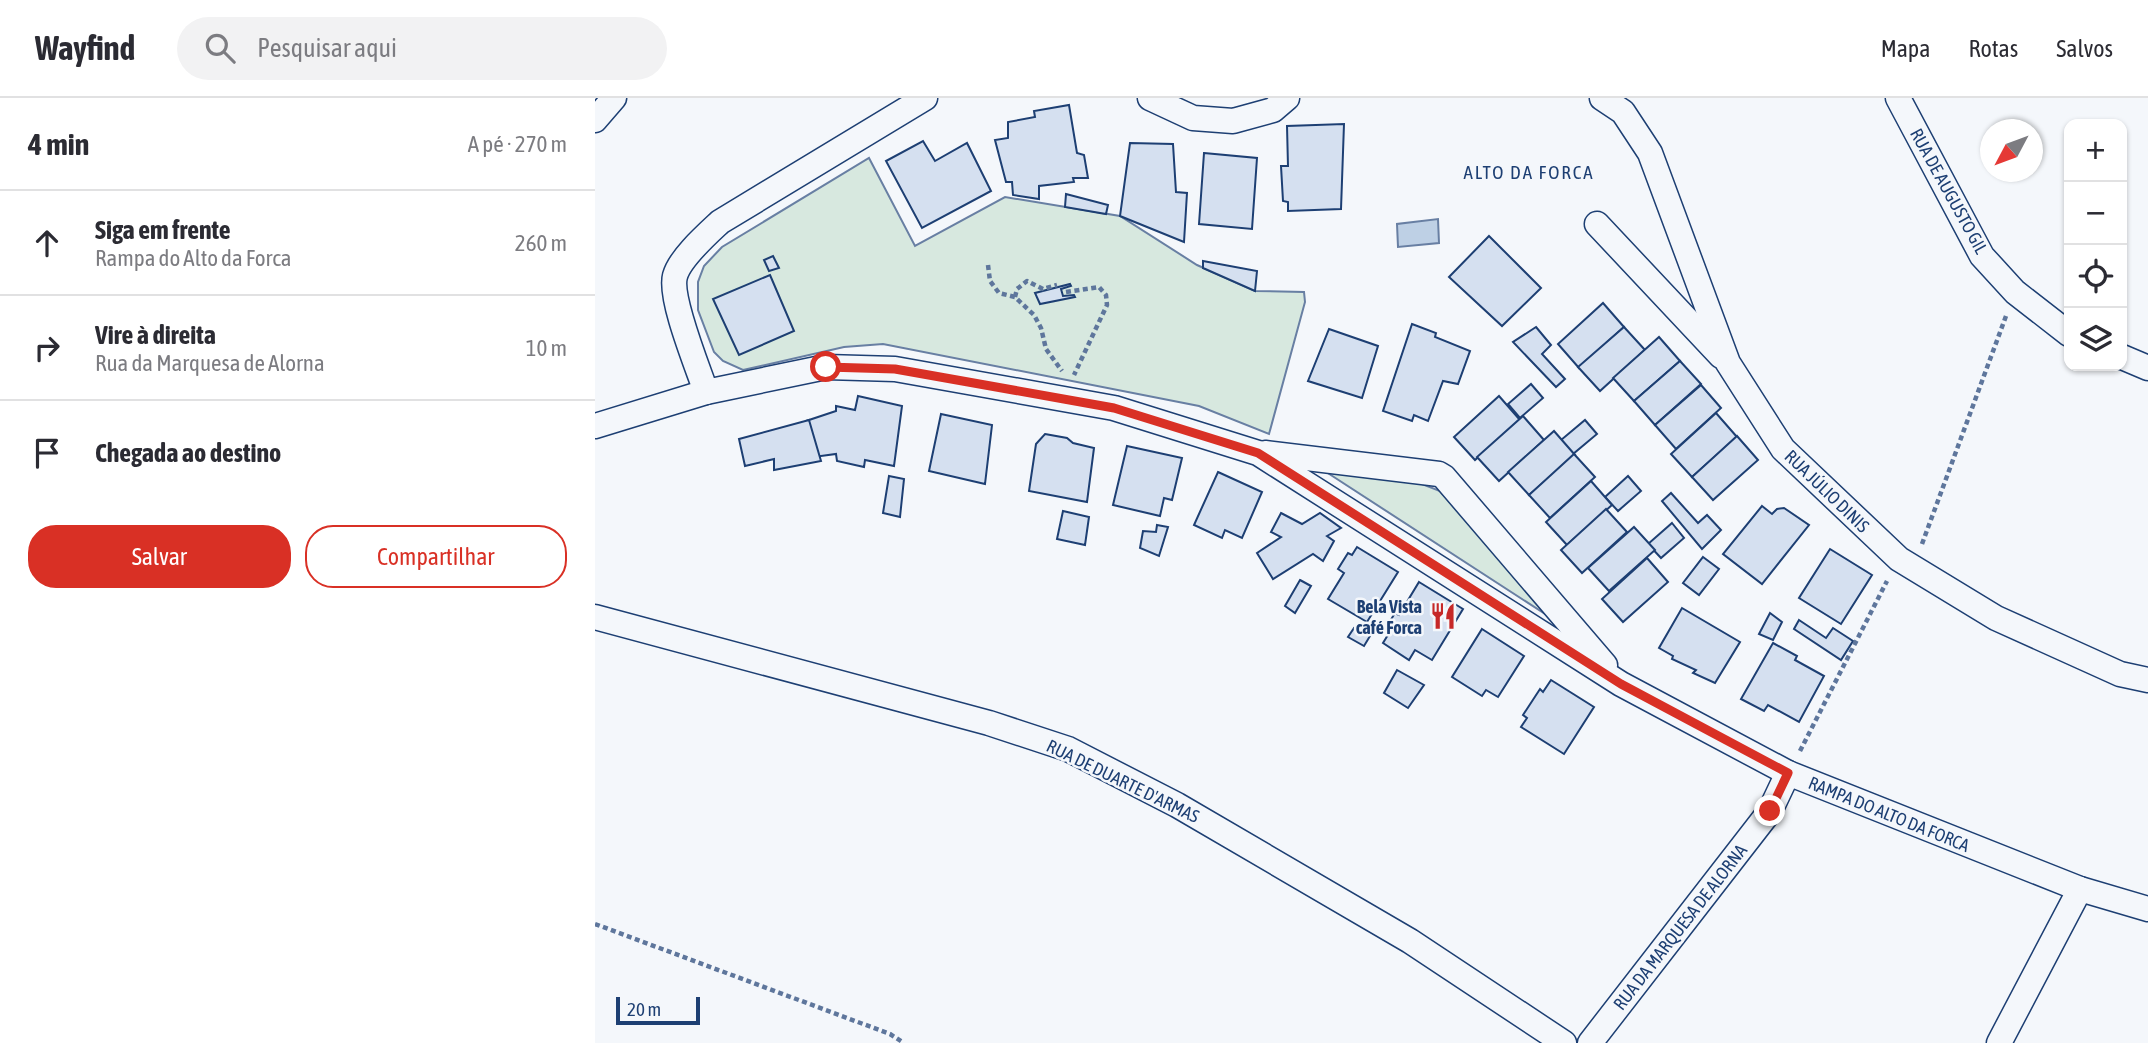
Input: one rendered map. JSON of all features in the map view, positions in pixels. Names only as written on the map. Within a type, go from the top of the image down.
[{"type":"street","points":[[595,120],[614,98]]},
{"type":"street","points":[[706,392],[676,302],[675,276],[692,248],[720,222],[925,98]]},
{"type":"street","points":[[1150,98],[1193,118],[1233,121],[1273,110],[1287,98]]},
{"type":"street","name":"RUA JÚLIO DINIS","points":[[1602,98],[1623,112],[1650,153],[1728,363],[1783,449],[1907,563],[1996,618],[2120,674],[2148,680]]},
{"type":"street","name":"RUA DE AUGUSTO GIL","points":[[1898,98],[1982,256],[2015,292],[2064,330]]},
{"type":"street","points":[[1597,224],[1728,363]]},
{"type":"street","points":[[2127,359],[2148,368]]},
{"type":"street","name":"RAMPA DO ALTO DA FORCA","points":[[595,426],[706,392],[826,367],[895,369],[1062,390],[1258,453],[1621,684],[1788,773],[2080,889],[2148,909]]},
{"type":"street","points":[[1258,453],[1439,474],[1444,477],[1621,684]]},
{"type":"street","name":"RUA DE DUARTE D'ARMAS","points":[[595,617],[989,723],[1068,749],[1177,805],[1410,941],[1564,1043]]},
{"type":"street","name":"RUA DA MARQUESA DE ALORNA","points":[[1590,1043],[1770,811],[1788,773]]},
{"type":"street","points":[[1999,1043],[2080,889]]},
{"type":"path","points":[[988,265],[988,275],[996,289],[1004,296],[1015,297],[1034,315],[1062,390]]},
{"type":"path","points":[[1015,297],[1017,289],[1027,281],[1043,289],[1057,285]]},
{"type":"path","points":[[1062,390],[1077,371],[1107,305],[1106,295],[1099,286],[1066,292]]},
{"type":"path","points":[[1788,773],[1907,563],[2015,292]]},
{"type":"path","points":[[595,924],[890,1034],[904,1043]]},
{"type":"shaded area","points":[[869,158],[915,246],[1005,197],[1120,216],[1197,265],[1255,291],[1304,292],[1305,302],[1269,434],[1199,406],[883,344],[844,347],[743,370],[723,361],[714,352],[698,310],[698,282],[704,266],[722,247]]},
{"type":"shaded area","points":[[1320,468],[1422,484],[1440,491],[1559,623]]},
{"type":"water","points":[[1438,219],[1439,243],[1398,247],[1397,224]]},
{"type":"building","points":[[1069,105],[1077,153],[1084,155],[1088,178],[1073,178],[1074,182],[1039,186],[1039,199],[1013,195],[1012,182],[1006,182],[995,140],[1008,138],[1008,122],[1035,117],[1034,111]]},
{"type":"building","points":[[1344,124],[1341,209],[1288,211],[1288,202],[1283,201],[1281,166],[1288,166],[1287,126]]},
{"type":"building","points":[[923,141],[935,161],[967,143],[991,191],[922,228],[886,161]]},
{"type":"building","points":[[1130,143],[1173,144],[1176,192],[1187,193],[1184,242],[1120,216]]},
{"type":"building","points":[[1204,153],[1257,158],[1252,229],[1199,224]]},
{"type":"building","points":[[1066,194],[1108,205],[1106,214],[1065,207]]},
{"type":"building","points":[[1489,236],[1541,288],[1502,326],[1449,277]]},
{"type":"building","points":[[773,256],[779,268],[769,271],[764,260]]},
{"type":"building","points":[[1203,261],[1257,271],[1255,291],[1203,268]]},
{"type":"building","points":[[770,275],[794,331],[739,355],[713,299]]},
{"type":"building","points":[[1070,284],[1071,286],[1061,289],[1063,296],[1075,297],[1040,304],[1035,293]]},
{"type":"building","points":[[1603,303],[1624,327],[1579,368],[1558,344]]},
{"type":"building","points":[[1412,324],[1470,351],[1458,384],[1443,381],[1428,421],[1414,415],[1412,421],[1383,411]]},
{"type":"building","points":[[1536,327],[1551,345],[1542,354],[1565,379],[1556,387],[1513,342]]},
{"type":"building","points":[[1624,327],[1645,350],[1600,391],[1578,367]]},
{"type":"building","points":[[1329,329],[1378,346],[1362,398],[1308,381]]},
{"type":"building","points":[[1659,337],[1680,361],[1634,401],[1613,378]]},
{"type":"building","points":[[1680,361],[1701,384],[1655,425],[1634,401]]},
{"type":"building","points":[[1531,384],[1543,398],[1520,418],[1508,404]]},
{"type":"building","points":[[1701,385],[1721,408],[1676,449],[1655,425]]},
{"type":"building","points":[[858,396],[902,406],[894,466],[865,460],[864,467],[837,461],[836,454],[814,457],[806,421],[836,411],[836,406],[855,410]]},
{"type":"building","points":[[1499,396],[1520,420],[1475,460],[1454,437]]},
{"type":"building","points":[[1716,413],[1737,437],[1692,477],[1671,454]]},
{"type":"building","points":[[941,414],[992,425],[985,484],[929,471]]},
{"type":"building","points":[[1523,416],[1544,440],[1499,481],[1477,457]]},
{"type":"building","points":[[809,420],[821,461],[774,470],[774,459],[745,466],[739,439]]},
{"type":"building","points":[[1585,420],[1597,434],[1573,454],[1561,440]]},
{"type":"building","points":[[1554,431],[1575,455],[1529,495],[1508,472]]},
{"type":"building","points":[[1045,434],[1067,438],[1073,443],[1094,448],[1087,502],[1029,491],[1036,444]]},
{"type":"building","points":[[1737,436],[1758,460],[1713,500],[1692,477]]},
{"type":"building","points":[[1127,446],[1182,458],[1172,500],[1164,498],[1160,516],[1113,505]]},
{"type":"building","points":[[1574,454],[1595,477],[1550,518],[1529,495]]},
{"type":"building","points":[[1218,472],[1262,492],[1242,538],[1225,530],[1222,538],[1194,525]]},
{"type":"building","points":[[889,476],[904,479],[900,517],[883,513]]},
{"type":"building","points":[[1628,476],[1641,491],[1618,511],[1605,497]]},
{"type":"building","points":[[1591,481],[1612,505],[1567,545],[1546,522]]},
{"type":"building","points":[[1671,493],[1698,523],[1707,515],[1721,530],[1702,549],[1662,501]]},
{"type":"building","points":[[1762,506],[1772,514],[1777,509],[1784,508],[1809,525],[1762,584],[1723,554]]},
{"type":"building","points":[[1606,509],[1627,532],[1582,573],[1561,550]]},
{"type":"building","points":[[1063,511],[1089,517],[1085,545],[1057,539]]},
{"type":"building","points":[[1281,513],[1302,524],[1320,513],[1341,528],[1327,536],[1334,541],[1323,561],[1313,554],[1273,579],[1257,553],[1281,537],[1271,532]]},
{"type":"building","points":[[1672,523],[1684,538],[1661,558],[1648,544]]},
{"type":"building","points":[[1157,525],[1168,527],[1159,556],[1140,548],[1143,531],[1156,532]]},
{"type":"building","points":[[1634,527],[1655,550],[1609,591],[1588,568]]},
{"type":"building","points":[[1357,547],[1398,572],[1367,622],[1328,599],[1344,573],[1338,569],[1348,553],[1352,555]]},
{"type":"building","points":[[1830,549],[1872,575],[1841,624],[1799,598]]},
{"type":"building","points":[[1703,557],[1719,569],[1699,595],[1683,583]]},
{"type":"building","points":[[1647,558],[1668,582],[1623,622],[1602,599]]},
{"type":"building","points":[[1300,580],[1311,586],[1295,613],[1285,606]]},
{"type":"building","points":[[1419,582],[1463,609],[1432,660],[1415,650],[1409,660],[1383,643],[1391,630],[1387,626],[1395,613],[1399,615]]},
{"type":"building","points":[[1682,608],[1740,642],[1715,683],[1693,673],[1696,670],[1672,659],[1673,656],[1659,648]]},
{"type":"building","points":[[1770,613],[1782,622],[1773,640],[1759,634]]},
{"type":"building","points":[[1799,620],[1826,638],[1833,628],[1853,641],[1841,660],[1794,629]]},
{"type":"building","points":[[1371,623],[1376,626],[1364,646],[1348,637],[1354,628],[1361,632]]},
{"type":"building","points":[[1482,629],[1524,656],[1498,697],[1486,690],[1482,696],[1452,677]]},
{"type":"building","points":[[1773,643],[1797,656],[1795,660],[1824,676],[1799,722],[1768,705],[1764,711],[1741,699]]},
{"type":"building","points":[[1397,670],[1424,685],[1408,708],[1384,693]]},
{"type":"building","points":[[1551,680],[1594,707],[1564,754],[1521,727],[1527,718],[1523,715],[1540,689],[1543,692]]},
{"type":"place","name":"Bela Vista café Forca","points":[[1443,616]]},
{"type":"district","name":"ALTO DA FORCA","points":[[1529,172]]},
{"type":"route","points":[[826,367],[895,369],[1114,408],[1258,453],[1621,684],[1788,773],[1770,811]]}]
